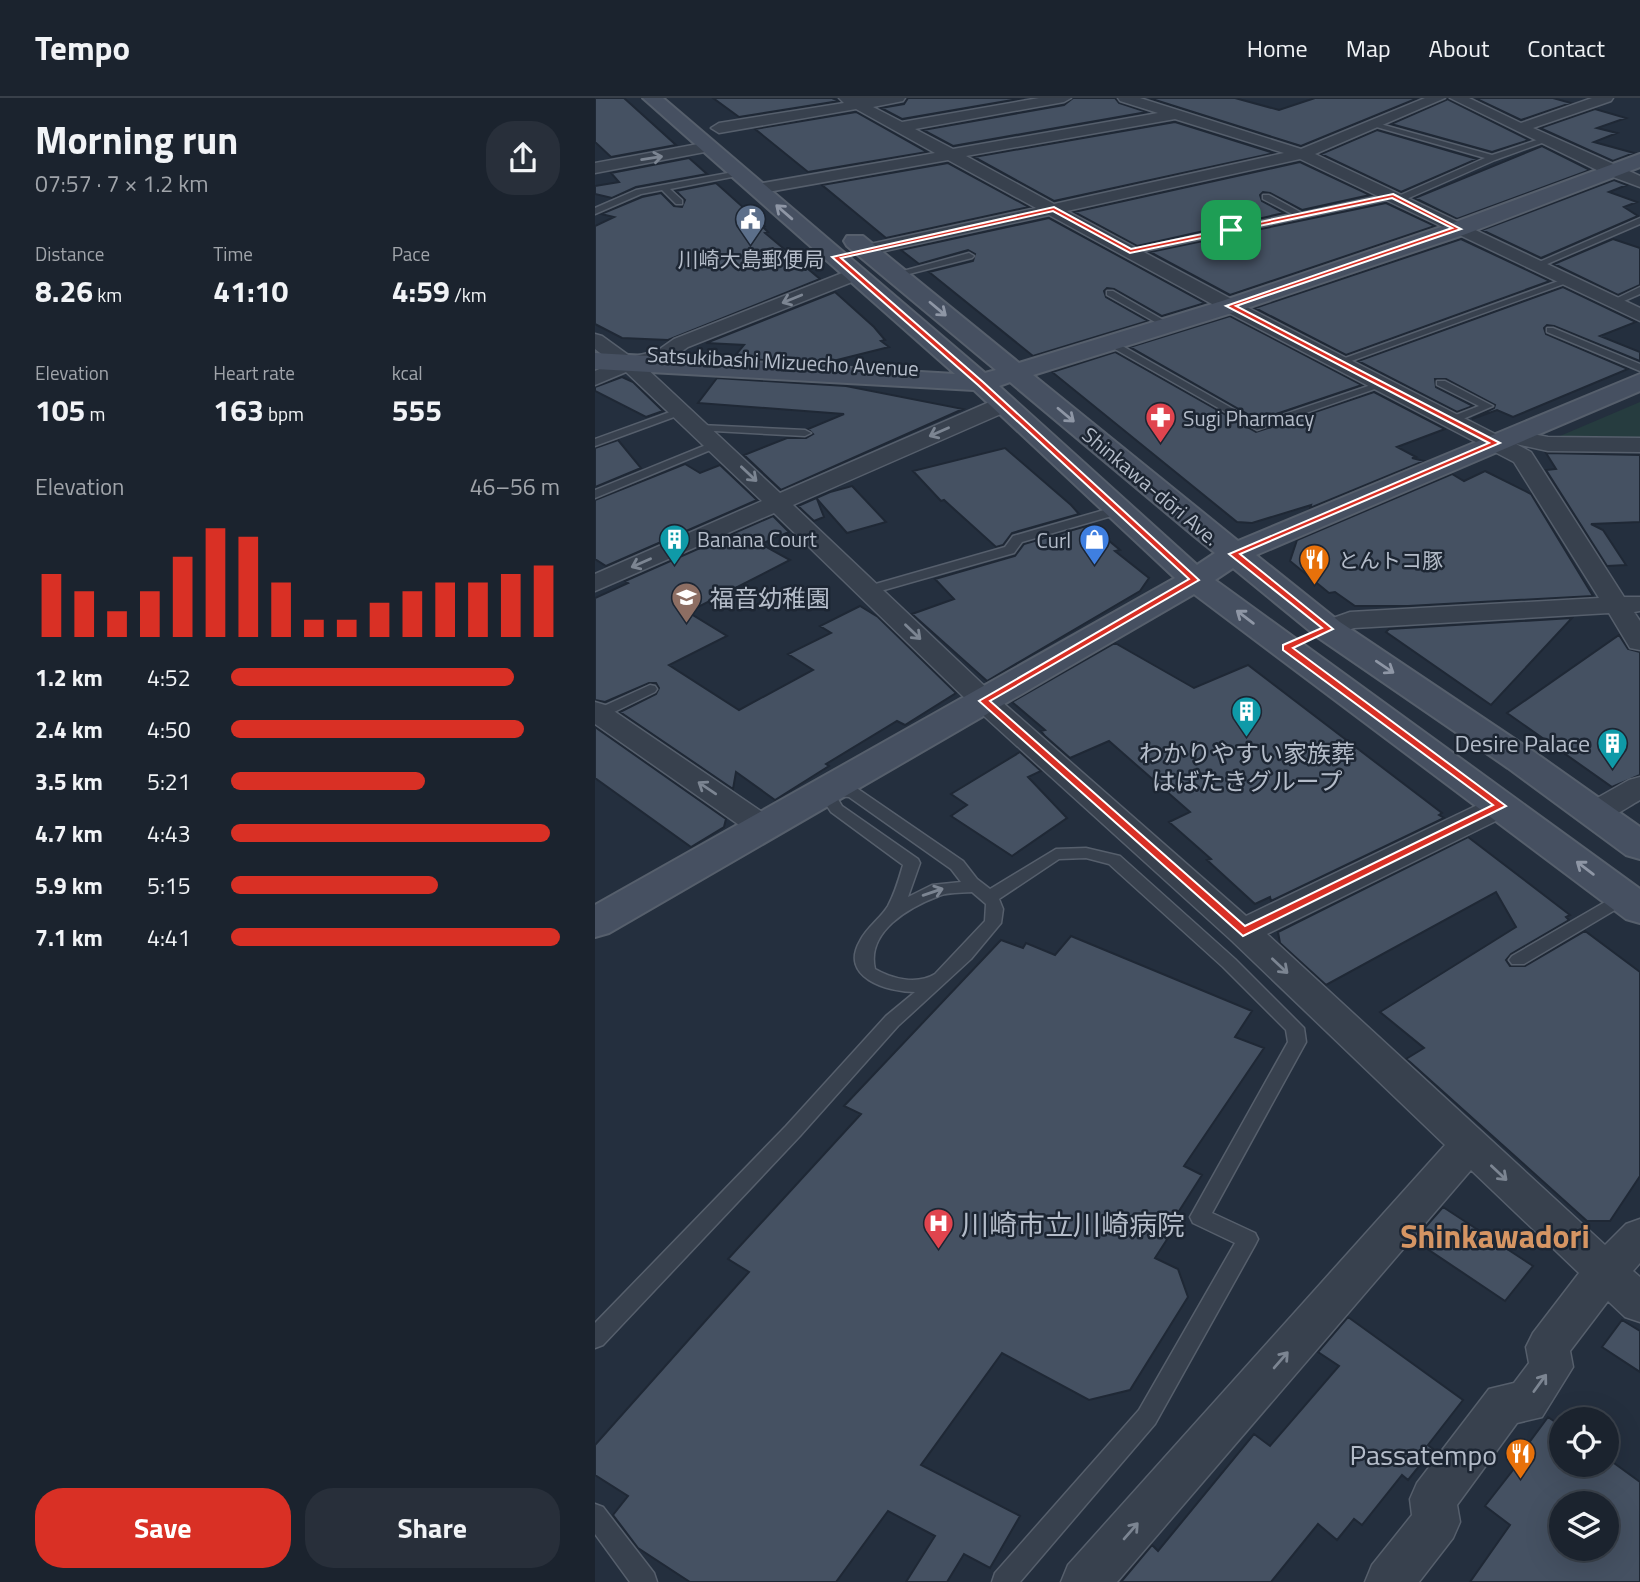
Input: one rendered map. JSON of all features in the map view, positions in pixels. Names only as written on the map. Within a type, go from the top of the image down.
[{"type":"main road","name":"Shinkawa-dōri Ave.","points":[[652,98],[973,377],[1195,580],[1632,903]]},
{"type":"main road","points":[[691,132],[711,121],[737,143],[709,148]]},
{"type":"main road","points":[[973,377],[1013,372],[1230,306],[1458,229],[1640,160]]},
{"type":"main road","points":[[767,167],[806,200]]},
{"type":"main road","name":"Shinkawa-dōri Ave.","points":[[836,225],[1233,554],[1328,629],[1552,782],[1640,846]]},
{"type":"main road","points":[[836,257],[867,250]]},
{"type":"main road","points":[[855,274],[892,271]]},
{"type":"main road","name":"Satsukibashi Mizuecho Avenue","points":[[598,350],[973,377]]},
{"type":"main road","name":"Satsukibashi Mizuecho Avenue","points":[[598,350],[630,363],[973,377]]},
{"type":"main road","points":[[595,923],[1195,580],[1233,554],[1640,382]]},
{"type":"main road","points":[[1118,510],[1165,497]]},
{"type":"main road","points":[[1286,648],[1328,629]]},
{"type":"main road","points":[[1501,806],[1552,782]]},
{"type":"street","points":[[711,121],[853,101],[898,98]]},
{"type":"street","points":[[900,127],[1064,98]]},
{"type":"street","points":[[1125,98],[1302,154],[1640,315]]},
{"type":"street","points":[[867,250],[1302,154],[1438,98]]},
{"type":"street","points":[[1457,98],[1611,171],[1640,182]]},
{"type":"street","points":[[1520,128],[1606,98]]},
{"type":"street","points":[[853,101],[1230,306],[1452,420],[1504,440],[1548,444],[1640,444]]},
{"type":"street","points":[[757,189],[1177,114]]},
{"type":"street","points":[[595,168],[709,148]]},
{"type":"street","points":[[595,379],[630,363],[664,355],[681,343],[855,274]]},
{"type":"street","points":[[630,363],[779,502],[984,701],[1243,932],[1640,1304]]},
{"type":"street","points":[[595,583],[1002,405]]},
{"type":"street","points":[[1504,440],[1523,457],[1629,605],[1640,642]]},
{"type":"street","points":[[1328,629],[1350,620],[1629,605]]},
{"type":"street","points":[[597,713],[764,827]]},
{"type":"street","points":[[1594,813],[1640,787]]},
{"type":"street","points":[[1243,932],[1501,806]]},
{"type":"street","points":[[1086,1582],[1469,1145]]},
{"type":"street","points":[[1400,1578],[1436,1522],[1433,1499],[1504,1404],[1526,1402],[1551,1367],[1548,1347],[1605,1272],[1640,1236]]},
{"type":"lane","points":[[1376,124],[1492,158]]},
{"type":"lane","points":[[1130,251],[1396,197],[1492,158],[1546,140]]},
{"type":"lane","points":[[595,211],[639,192],[739,173]]},
{"type":"lane","points":[[663,187],[679,202]]},
{"type":"lane","points":[[1266,197],[1300,215]]},
{"type":"lane","points":[[1535,266],[1640,221]]},
{"type":"lane","points":[[892,271],[969,256]]},
{"type":"lane","points":[[1339,362],[1567,281]]},
{"type":"lane","points":[[1614,302],[1640,290]]},
{"type":"lane","points":[[1110,293],[1167,325]]},
{"type":"lane","points":[[1551,330],[1640,368]]},
{"type":"lane","points":[[1110,342],[1257,427],[1384,384]]},
{"type":"lane","points":[[1441,383],[1488,406],[1452,420]]},
{"type":"lane","points":[[595,443],[699,428],[805,433]]},
{"type":"lane","points":[[595,494],[699,428]]},
{"type":"lane","points":[[870,590],[1010,550],[1017,539],[1118,510]]},
{"type":"lane","points":[[597,713],[650,689]]},
{"type":"lane","points":[[595,1338],[793,1131],[892,1021],[942,978],[993,923],[996,915],[983,891],[957,865],[853,792],[825,791]]},
{"type":"lane","points":[[825,791],[836,809],[912,863],[894,911]]},
{"type":"lane","points":[[942,978],[926,984],[902,985],[884,981],[867,972],[863,960],[871,934],[894,911],[938,889],[983,891],[1056,853],[1086,853],[1114,860],[1229,963],[1295,1028],[1298,1036],[1200,1217],[1248,1239],[1147,1417],[1004,1582]]},
{"type":"lane","points":[[1518,960],[1632,903]]},
{"type":"lane","points":[[595,1515],[645,1582]]},
{"type":"green space","points":[[1640,402],[1640,440],[1564,440],[1560,436]]},
{"type":"building","points":[[595,98],[624,98],[676,145],[611,157],[595,142]]},
{"type":"building","points":[[713,98],[832,98],[839,101],[739,117]]},
{"type":"building","points":[[908,98],[1024,98],[902,119],[881,108],[904,104]]},
{"type":"building","points":[[1073,98],[1115,98],[1119,103],[1147,112],[953,146],[923,130],[1064,105]]},
{"type":"building","points":[[1149,98],[1235,98],[1279,110],[1315,98],[1418,98],[1301,146]]},
{"type":"building","points":[[1475,98],[1553,98],[1571,103],[1521,120]]},
{"type":"building","points":[[1448,99],[1529,140],[1492,152],[1391,124]]},
{"type":"building","points":[[1595,109],[1626,118],[1597,128],[1617,133],[1594,142],[1634,153],[1613,161],[1540,128]]},
{"type":"building","points":[[856,112],[927,152],[808,172],[755,129]]},
{"type":"building","points":[[1175,122],[1274,153],[1054,201],[974,157]]},
{"type":"building","points":[[1377,130],[1477,159],[1401,192],[1321,154]]},
{"type":"building","points":[[1542,146],[1590,170],[1457,219],[1415,198]]},
{"type":"building","points":[[689,158],[707,174],[636,187],[612,198],[595,194],[595,186],[619,182],[611,173]]},
{"type":"building","points":[[1300,162],[1370,195],[1302,210],[1263,192],[1260,195],[1262,201],[1284,213],[1137,246],[1074,212]]},
{"type":"building","points":[[948,163],[1029,207],[886,238],[822,185]]},
{"type":"building","points":[[1614,180],[1627,185],[1609,192],[1637,202],[1624,207],[1638,216],[1541,258],[1482,230]]},
{"type":"building","points":[[716,183],[764,226],[768,232],[765,233],[820,279],[668,340],[622,338],[595,324],[595,226],[614,217],[601,214],[642,197],[661,193],[674,206],[682,207],[685,200],[676,191]]},
{"type":"building","points":[[1386,203],[1435,226],[1230,295],[1150,252]]},
{"type":"building","points":[[1049,218],[1205,303],[1162,316],[1114,289],[1107,288],[1104,291],[1106,297],[1148,321],[1033,356],[929,272],[973,261],[975,254],[968,250],[919,264],[901,250]]},
{"type":"building","points":[[1461,239],[1550,281],[1346,355],[1255,308]]},
{"type":"building","points":[[1613,239],[1640,248],[1640,285],[1618,295],[1554,264]]},
{"type":"building","points":[[1563,287],[1636,322],[1600,336],[1640,352],[1640,361],[1547,325],[1544,328],[1546,334],[1628,369],[1513,417],[1497,410],[1472,419],[1495,405],[1446,379],[1435,379],[1436,387],[1473,406],[1457,412],[1358,361]]},
{"type":"building","points":[[835,292],[874,327],[885,340],[881,341],[889,347],[821,364],[733,358],[744,345],[706,343]]},
{"type":"building","points":[[1230,316],[1362,385],[1258,420],[1130,347]]},
{"type":"building","points":[[1115,352],[1256,432],[1374,392],[1445,429],[1397,447],[1416,457],[1412,458],[1424,461],[1310,508],[1311,505],[1252,523],[1237,522],[1052,372]]},
{"type":"building","points":[[622,377],[633,382],[663,411],[646,417],[595,391],[595,387]]},
{"type":"building","points":[[717,378],[846,386],[963,409],[781,490],[744,455],[787,438],[806,438],[813,434],[808,429],[844,414],[698,403]]},
{"type":"building","points":[[618,440],[641,468],[595,487],[595,448]]},
{"type":"building","points":[[1005,448],[1079,514],[1012,533],[1003,545],[996,547],[944,500],[941,501],[913,471]]},
{"type":"building","points":[[1546,453],[1640,455],[1640,522],[1591,524],[1603,530],[1626,565],[1607,566],[1546,470],[1556,469]]},
{"type":"building","points":[[685,464],[700,473],[720,465],[757,500],[606,566],[595,559],[595,500]]},
{"type":"building","points":[[1485,471],[1531,494],[1593,596],[1408,606],[1355,606],[1335,592],[1329,593],[1290,561],[1297,540],[1452,474],[1464,481]]},
{"type":"building","points":[[852,486],[886,522],[847,533],[817,499],[824,517],[814,521],[798,506],[830,492]]},
{"type":"building","points":[[773,516],[789,532],[761,544],[790,560],[688,612],[727,636],[669,665],[739,710],[813,670],[788,654],[831,633],[820,626],[860,606],[878,617],[956,693],[905,725],[897,721],[826,764],[829,766],[775,800],[736,772],[733,789],[620,712],[656,694],[659,688],[656,683],[649,683],[605,702],[595,700],[595,598],[628,583],[625,581]]},
{"type":"building","points":[[1090,525],[1120,550],[1115,551],[1149,578],[1140,591],[987,681],[912,614],[954,599],[935,579],[1015,556],[1024,544]]},
{"type":"building","points":[[1572,618],[1491,705],[1386,632],[1389,629]]},
{"type":"building","points":[[1619,635],[1628,649],[1640,652],[1640,775],[1612,787],[1507,713]]},
{"type":"building","points":[[1115,643],[1194,688],[1248,665],[1442,813],[1439,815],[1444,818],[1271,901],[1270,897],[1255,904],[1207,860],[1211,859],[1169,822],[1190,812],[1109,741],[1070,758],[1041,731],[1045,730],[1012,702]]},
{"type":"building","points":[[595,727],[726,819],[724,827],[691,847],[595,778]]},
{"type":"building","points":[[1020,752],[1041,771],[1028,777],[1067,818],[1012,856],[951,816],[967,805],[951,794]]},
{"type":"building","points":[[1468,837],[1570,915],[1566,917],[1569,920],[1511,954],[1506,960],[1510,966],[1525,966],[1585,931],[1640,972],[1640,1176],[1610,1221],[1587,1221],[1406,1059],[1424,1048],[1380,1012],[1516,927],[1496,892],[1326,985],[1280,943],[1278,932]]},
{"type":"building","name":"川崎市立川崎病院","points":[[1071,936],[1252,1011],[1235,1037],[1264,1048],[1184,1166],[1202,1175],[1172,1222],[1177,1224],[1155,1258],[1178,1269],[1188,1297],[1130,1390],[1089,1400],[1002,1353],[921,1465],[1020,1516],[990,1568],[964,1554],[947,1582],[906,1582],[935,1536],[888,1511],[836,1582],[690,1582],[638,1548],[613,1515],[628,1496],[595,1475],[595,1445],[749,1272],[728,1259],[861,1114],[844,1106],[1001,940],[1023,948],[1026,943],[1055,955]]},
{"type":"building","points":[[1443,1207],[1533,1266],[1505,1301],[1414,1240]]},
{"type":"building","points":[[1348,1317],[1463,1400],[1428,1445],[1433,1449],[1408,1480],[1402,1475],[1362,1525],[1354,1519],[1337,1540],[1318,1524],[1271,1582],[1121,1582],[1152,1545],[1158,1551],[1254,1434],[1270,1446],[1339,1366],[1318,1352]]},
{"type":"building","points":[[1622,1320],[1640,1331],[1640,1372],[1602,1347]]},
{"type":"building","points":[[1548,1417],[1549,1477],[1619,1477],[1619,1467],[1640,1482],[1640,1582],[1470,1582],[1510,1525],[1485,1506],[1520,1461],[1517,1459]]},
{"type":"place","name":"川崎大島郵便局","points":[[751,246]]},
{"type":"place","name":"Sugi Pharmacy","points":[[1160,445]]},
{"type":"place","name":"Banana Court","points":[[674,566]]},
{"type":"place","name":"Curl","points":[[1094,567]]},
{"type":"place","name":"とんトコ豚","points":[[1315,587]]},
{"type":"place","name":"福音幼稚園","points":[[687,625]]},
{"type":"place","name":"わかりやすい家族葬 はばたきグループ","points":[[1247,738]]},
{"type":"place","name":"Desire Palace","points":[[1613,770]]},
{"type":"place","name":"川崎市立川崎病院","points":[[938,1251]]},
{"type":"place","name":"Passatempo","points":[[1520,1481]]},
{"type":"district","name":"Shinkawadori","points":[[1495,1236]]},
{"type":"route","points":[[1393,196],[1458,229],[1230,306],[1496,443],[1233,554],[1271,581],[1328,629],[1286,648],[1501,806],[1243,932],[984,701],[1195,580],[981,383],[836,257],[1054,209],[1130,251],[1231,230],[1393,196]]}]
